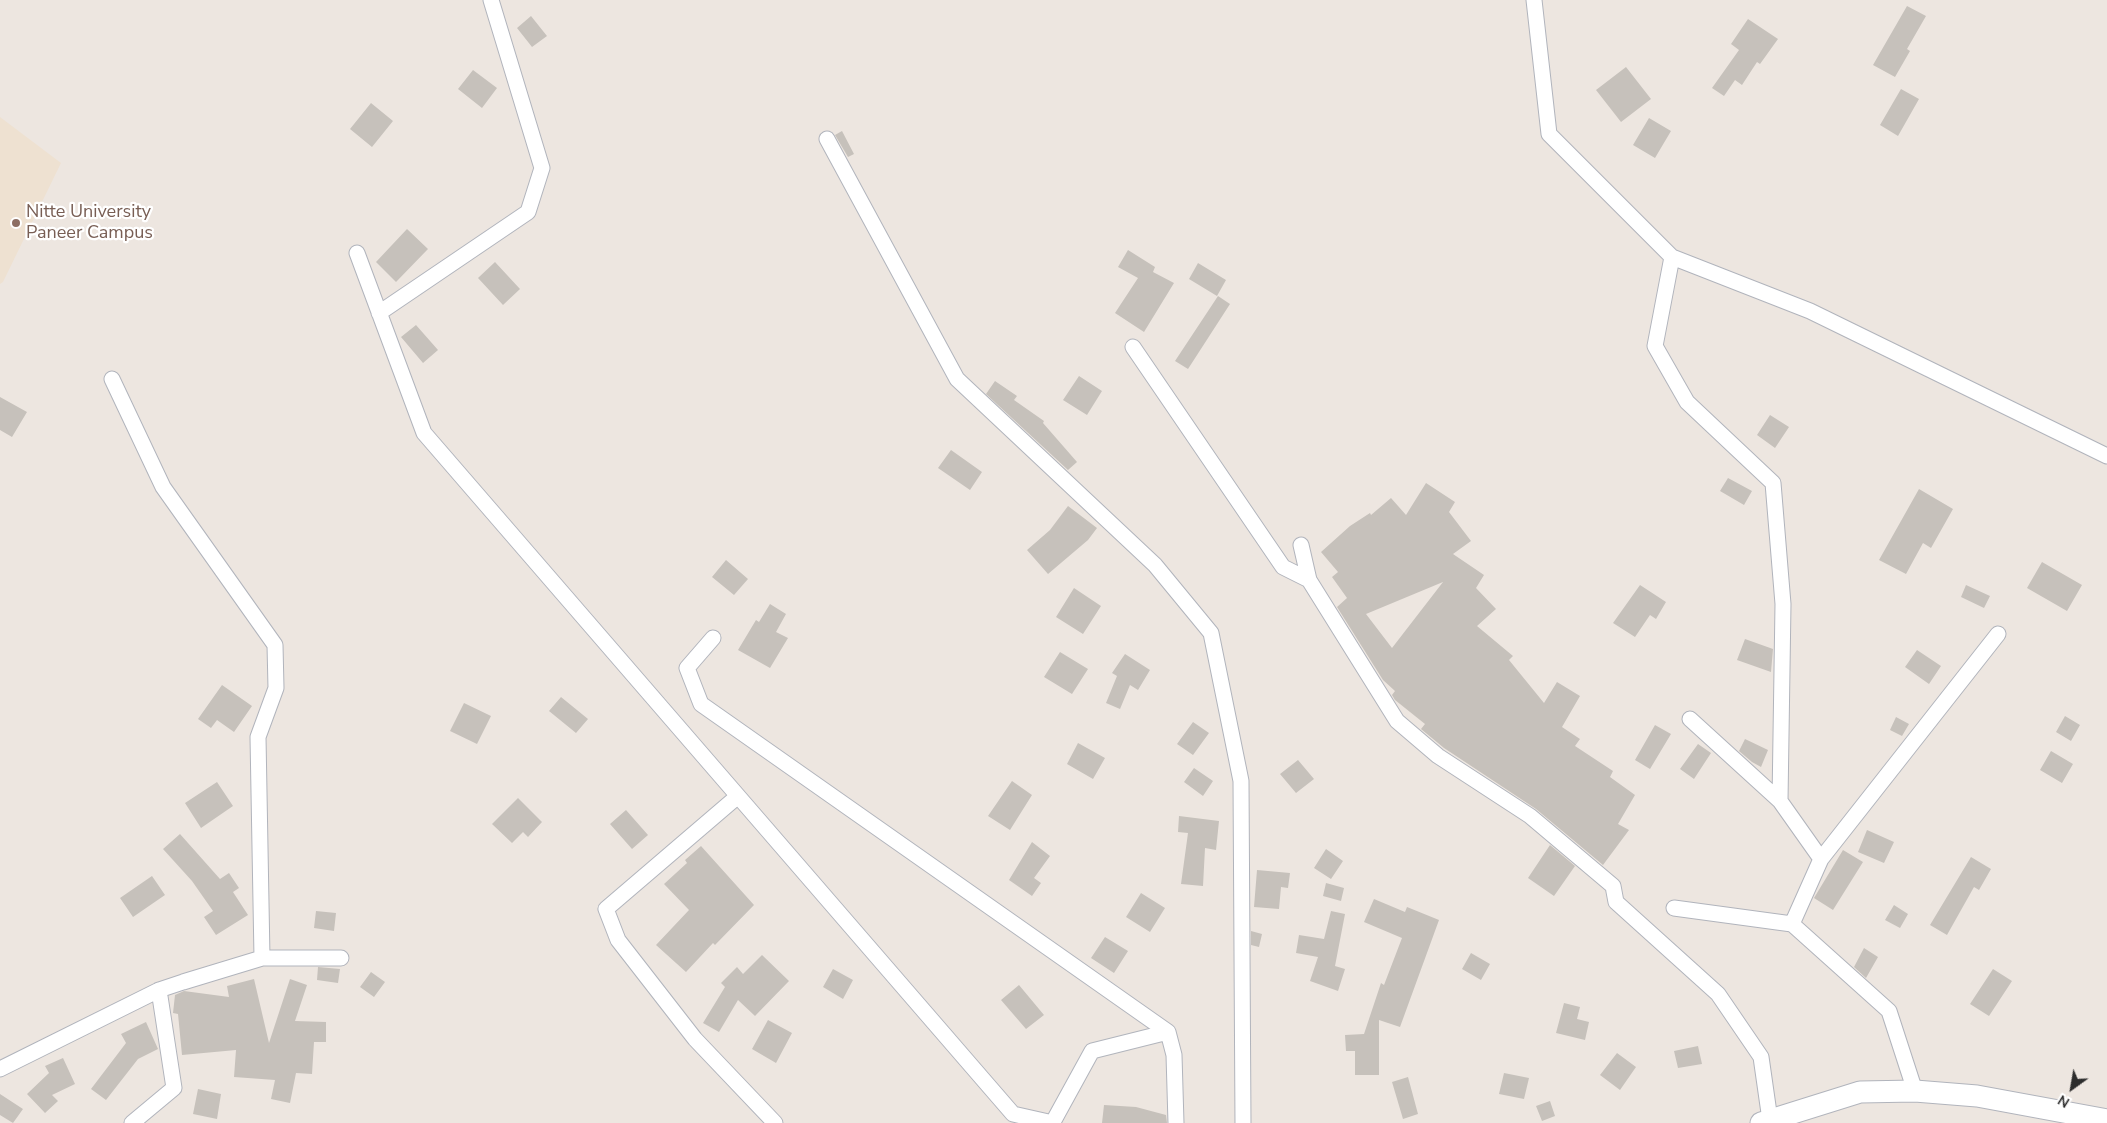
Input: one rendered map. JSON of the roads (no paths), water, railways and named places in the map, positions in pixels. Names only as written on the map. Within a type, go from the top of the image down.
[{"type":"main road","points":[[1766,1122],[1860,1092],[1915,1091],[1976,1096],[2107,1120]]},
{"type":"street","points":[[379,313],[528,212],[542,168],[491,0]]},
{"type":"street","points":[[1534,0],[1549,134],[1672,257],[1810,311],[2107,456]]},
{"type":"street","points":[[827,139],[957,379],[1155,565],[1211,634],[1241,782],[1243,1123]]},
{"type":"street","points":[[357,253],[424,433],[1013,1114],[1053,1122],[1092,1051],[1168,1032]]},
{"type":"street","points":[[1672,257],[1655,346],[1687,402],[1773,483],[1783,604],[1780,801]]},
{"type":"street","points":[[1133,347],[1283,567],[1309,580]]},
{"type":"street","points":[[112,379],[163,486],[274,644],[276,688],[258,737],[262,958]]},
{"type":"street","points":[[1301,545],[1309,580],[1397,721],[1438,756],[1538,822],[1613,886],[1616,902],[1718,994],[1761,1057],[1766,1122]]},
{"type":"street","points":[[1792,924],[1822,859],[1998,634]]},
{"type":"street","points":[[712,638],[686,668],[701,704],[1168,1032],[1174,1055],[1176,1123]]},
{"type":"street","points":[[1690,719],[1780,801],[1822,859]]},
{"type":"street","points":[[738,796],[606,909],[618,940],[695,1039],[775,1123]]},
{"type":"street","points":[[1674,908],[1792,924],[1889,1011],[1915,1091]]},
{"type":"street","points":[[0,1069],[159,990],[262,958],[341,958]]},
{"type":"street","points":[[132,1123],[174,1088],[159,990]]},
{"type":"place","name":"Nitte University Paneer Campus","points":[[16,223]]}]
